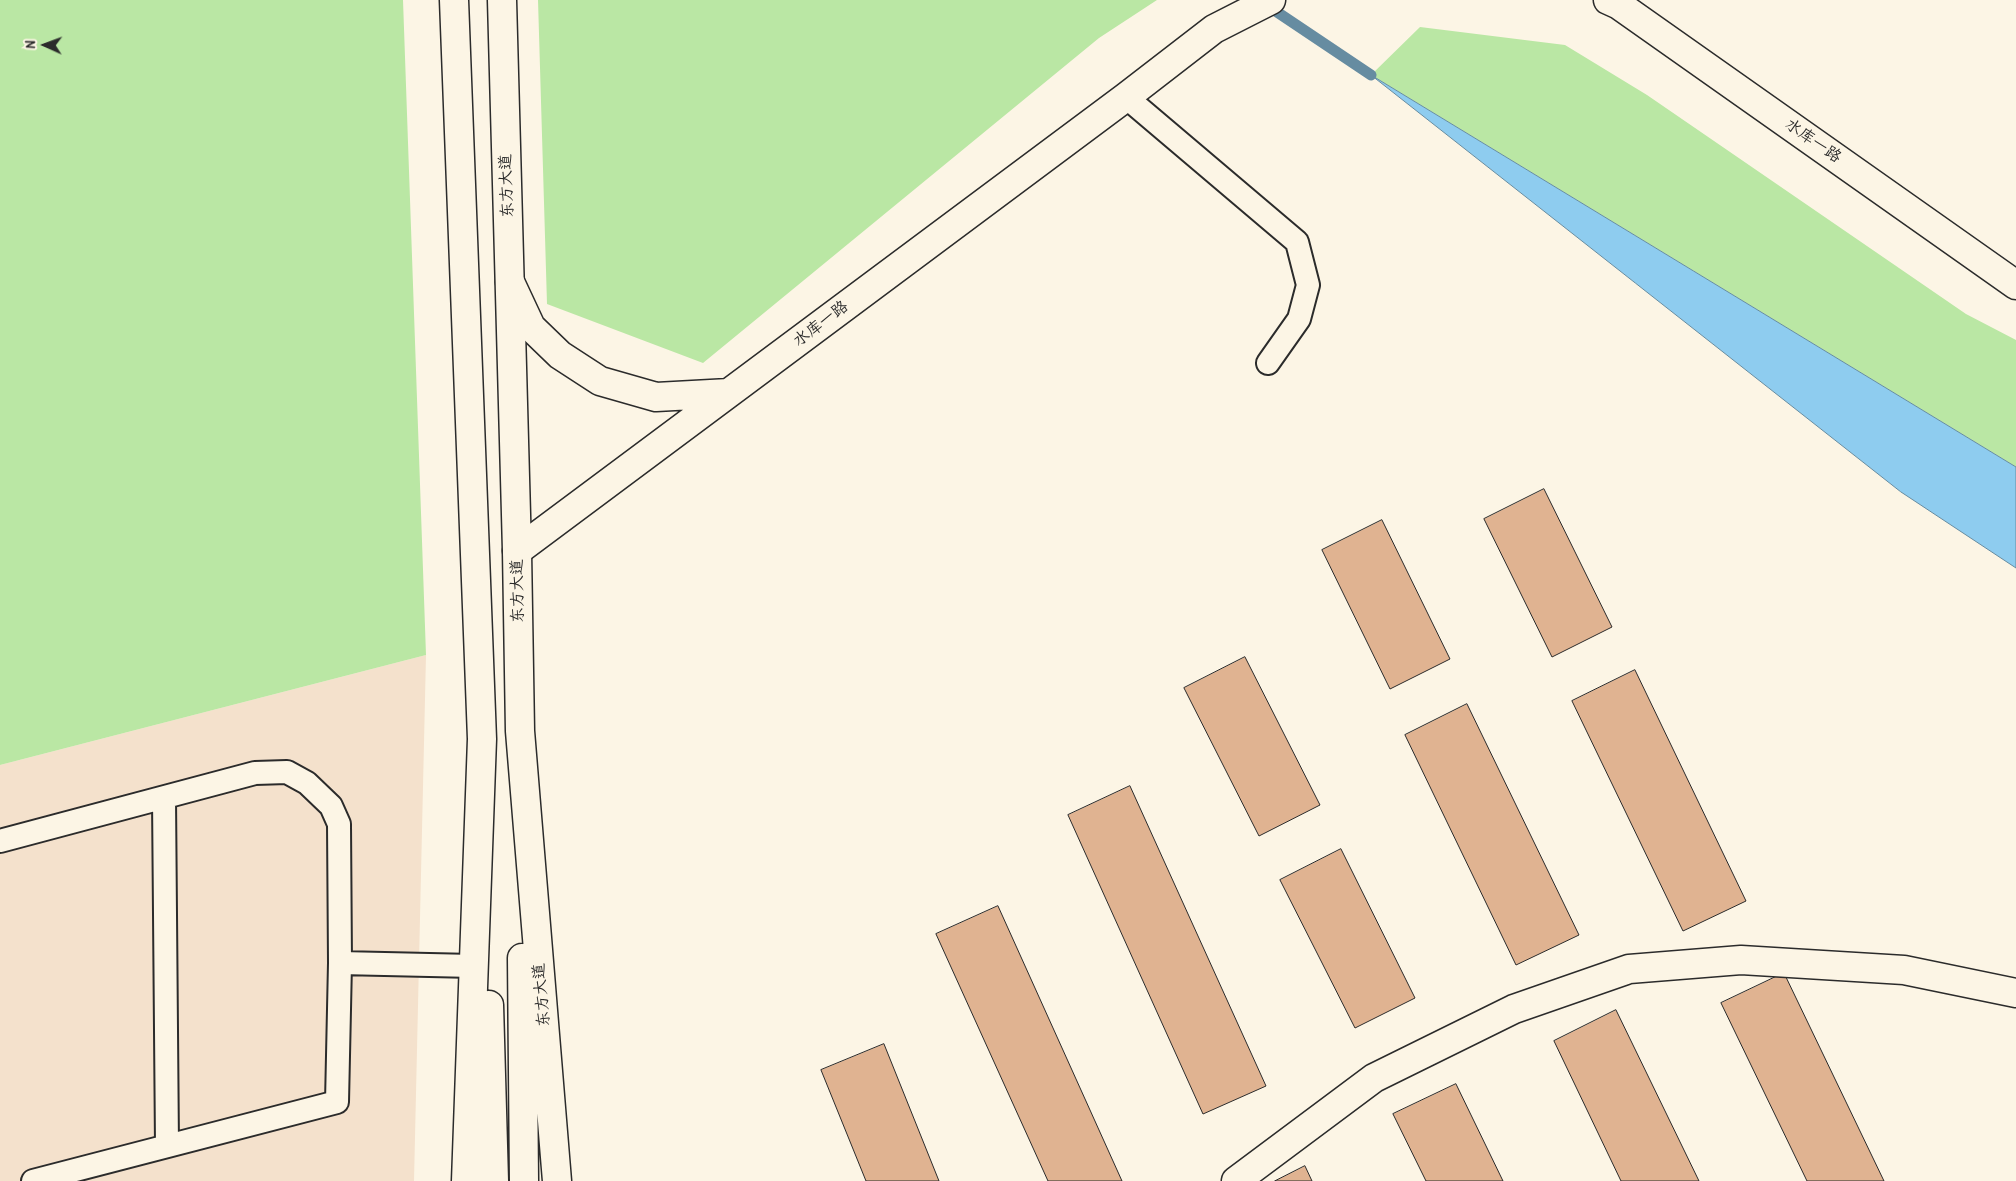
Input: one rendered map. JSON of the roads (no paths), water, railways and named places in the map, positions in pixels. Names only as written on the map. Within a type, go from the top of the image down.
[{"type":"main road","points":[[454,0],[482,739],[494,1181]]},
{"type":"main road","name":"东方大道","points":[[502,0],[520,731],[557,1181]]},
{"type":"main road","name":"水库一路","points":[[517,551],[1214,29],[1271,0]]},
{"type":"main road","name":"水库一路","points":[[1613,2],[2016,285]]},
{"type":"main road","points":[[510,282],[532,327],[560,355],[600,381],[656,397],[729,392]]},
{"type":"main road","points":[[520,731],[524,1181]]},
{"type":"main road","points":[[466,1181],[482,739]]},
{"type":"main road","points":[[1236,1181],[1374,1078],[1514,1009],[1629,968],[1741,960],[1904,970],[2016,993]]},
{"type":"lane","points":[[1126,96],[1297,242],[1308,285],[1298,319],[1268,363]]},
{"type":"lane","points":[[0,841],[255,773],[287,772],[307,782],[331,806],[339,824],[340,963],[337,1102],[34,1181]]},
{"type":"lane","points":[[164,798],[167,1146]]},
{"type":"lane","points":[[340,963],[474,966]]},
{"type":"water","points":[[1371,75],[2016,467],[2016,568],[1901,492]]},
{"type":"waterway","points":[[1265,4],[1371,75]]}]
